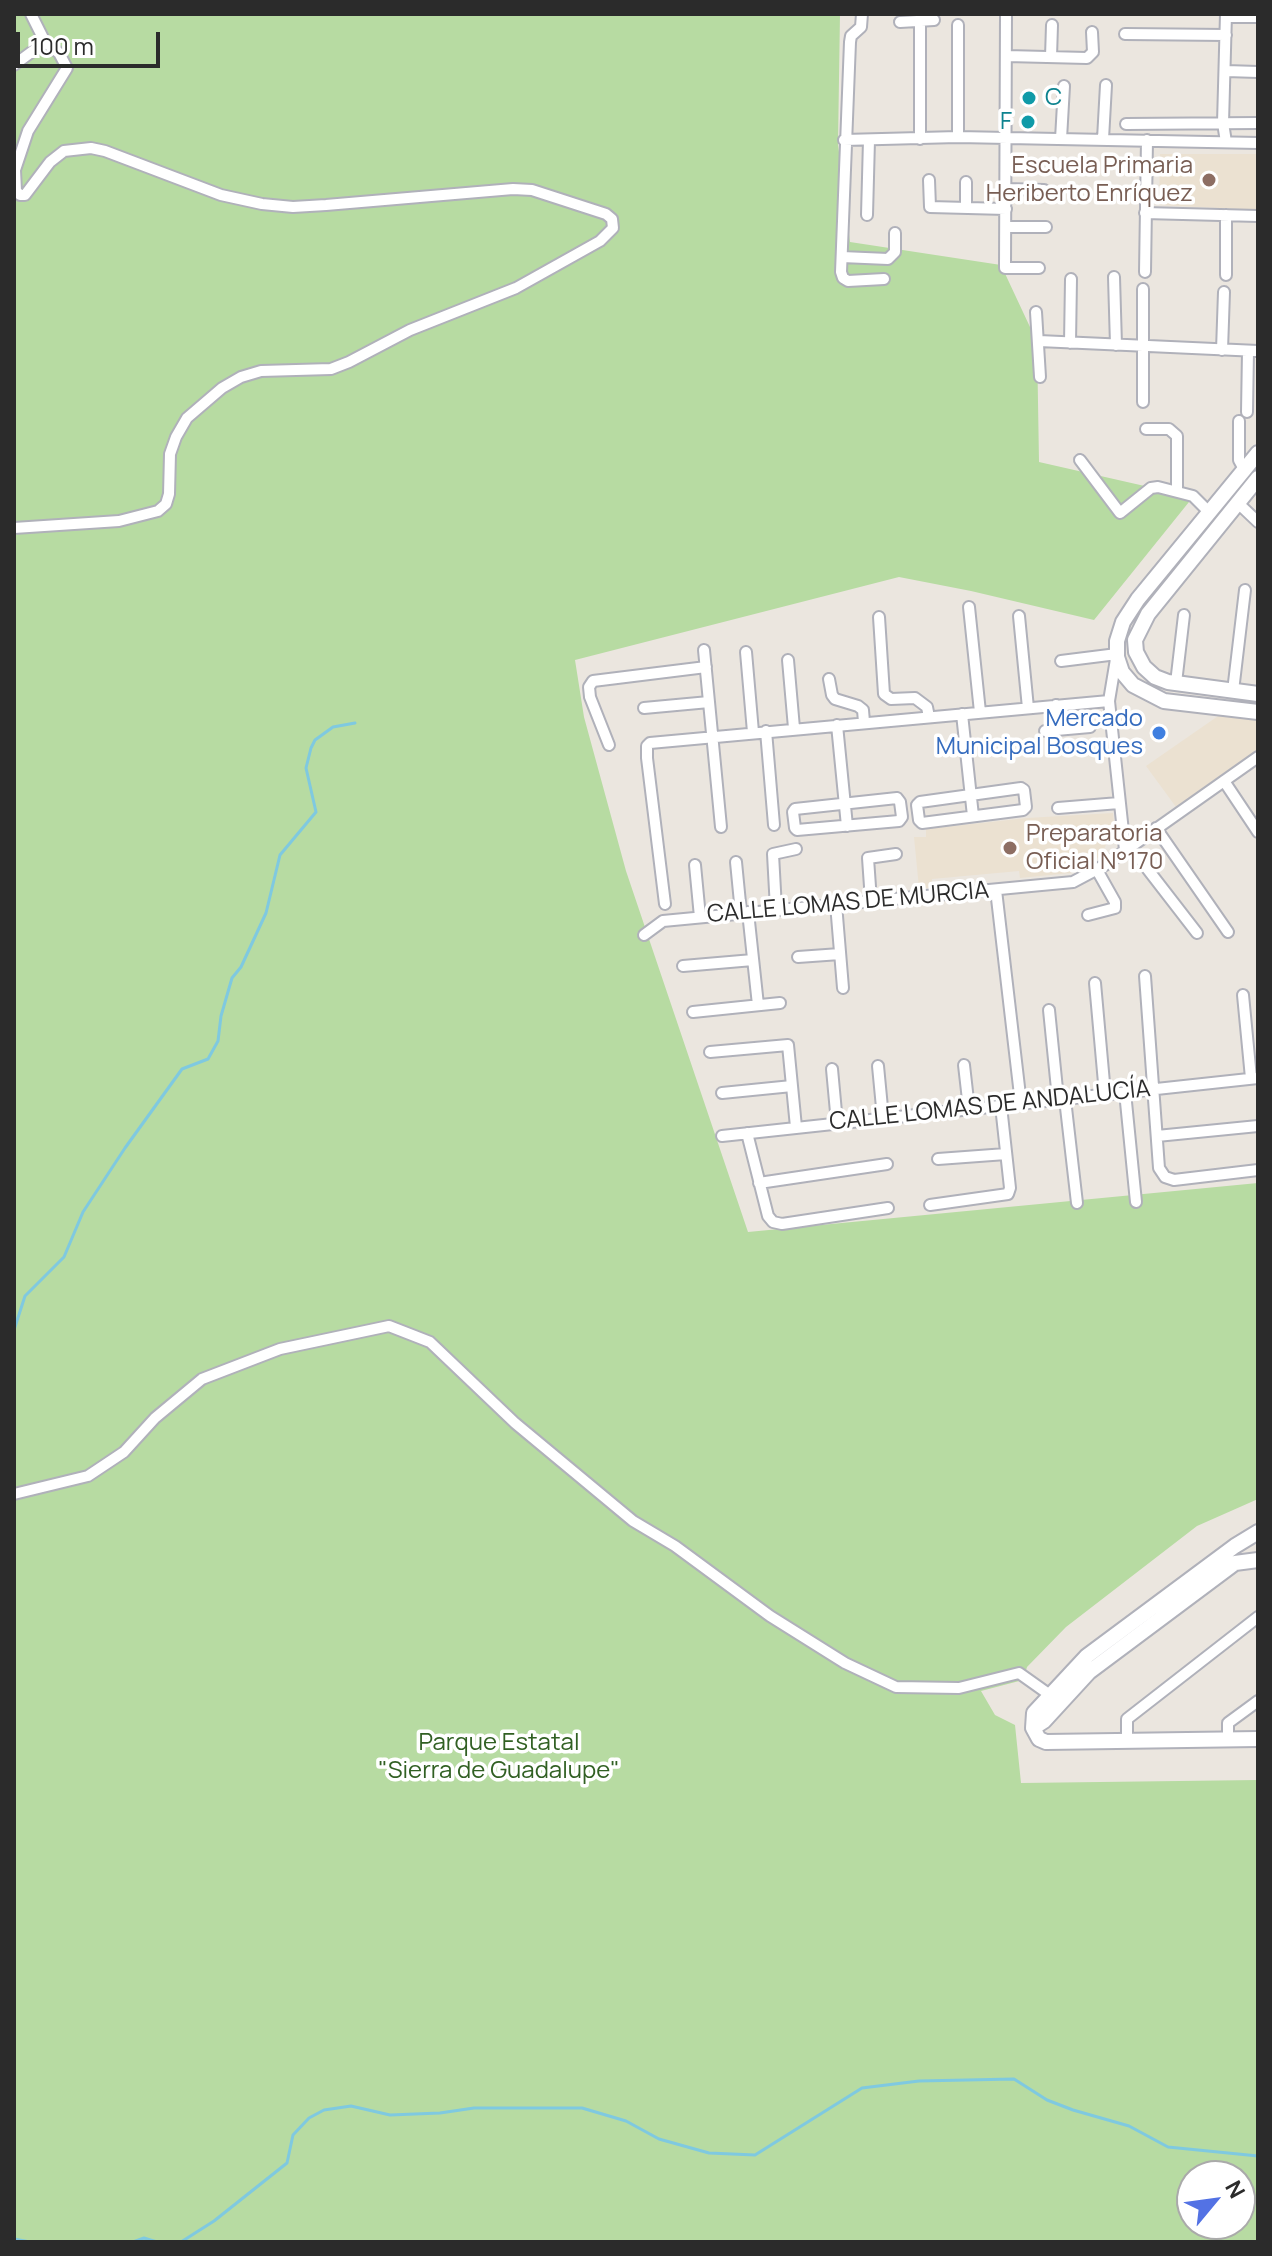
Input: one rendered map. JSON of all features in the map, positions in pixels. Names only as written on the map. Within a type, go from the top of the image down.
[{"type":"street","points":[[14,528],[119,521],[158,511],[166,504],[169,494],[170,454],[176,437],[187,418],[222,388],[241,377],[261,371],[331,369],[349,362],[410,330],[516,288],[600,241],[613,228],[612,219],[606,214],[532,190],[293,207],[262,204],[221,195],[91,148],[64,151],[50,162],[25,195],[20,195],[16,191],[15,170],[28,131],[67,68],[59,53],[45,42],[31,14]]},
{"type":"street","points":[[862,14],[861,27],[851,36],[850,42],[844,140],[843,278],[848,281],[884,279]]},
{"type":"street","points":[[1006,14],[1005,268],[1039,268]]},
{"type":"street","points":[[1226,142],[1223,123],[1226,15],[1258,17]]},
{"type":"street","points":[[900,22],[934,20]]},
{"type":"street","points":[[920,21],[920,139]]},
{"type":"street","points":[[958,25],[958,137]]},
{"type":"street","points":[[1051,57],[1052,25]]},
{"type":"street","points":[[1007,56],[1092,56],[1092,32]]},
{"type":"street","points":[[1125,34],[1226,35]]},
{"type":"street","points":[[14,65],[45,42]]},
{"type":"street","points":[[1226,71],[1258,72]]},
{"type":"street","points":[[1103,139],[1106,85]]},
{"type":"street","points":[[1061,139],[1064,86]]},
{"type":"street","points":[[1126,124],[1258,123]]},
{"type":"street","points":[[844,140],[958,137],[1258,143]]},
{"type":"street","points":[[867,215],[869,140]]},
{"type":"street","points":[[1145,272],[1147,140]]},
{"type":"street","points":[[929,180],[930,207],[1006,209]]},
{"type":"street","points":[[966,182],[966,208]]},
{"type":"street","points":[[1006,189],[1044,190]]},
{"type":"street","points":[[1145,213],[1258,216]]},
{"type":"street","points":[[1226,215],[1226,275]]},
{"type":"street","points":[[1006,227],[1046,227]]},
{"type":"street","points":[[842,257],[888,259],[895,252],[895,233]]},
{"type":"street","points":[[1114,277],[1116,345]]},
{"type":"street","points":[[1070,343],[1071,279]]},
{"type":"street","points":[[1143,289],[1143,402]]},
{"type":"street","points":[[1222,350],[1224,292]]},
{"type":"street","points":[[1036,312],[1040,377]]},
{"type":"street","points":[[1039,341],[1253,351],[1247,412]]},
{"type":"street","points":[[1239,421],[1239,460],[1244,469]]},
{"type":"street","points":[[1146,429],[1169,429],[1177,436],[1177,491]]},
{"type":"street","points":[[1197,933],[1139,858],[1125,850],[1109,701],[1117,641],[1123,622],[1138,599],[1258,453]]},
{"type":"street","points":[[1080,460],[1120,513],[1151,488],[1158,487],[1198,498],[1209,512]]},
{"type":"street","points":[[1258,478],[1148,614],[1135,640],[1136,652],[1144,667],[1155,677],[1176,683],[1258,694]]},
{"type":"street","points":[[1238,503],[1258,522]]},
{"type":"street","points":[[1192,533],[1205,544]]},
{"type":"street","points":[[1233,691],[1245,590]]},
{"type":"street","points":[[969,607],[980,712]]},
{"type":"street","points":[[1176,683],[1184,615]]},
{"type":"street","points":[[1019,616],[1028,708]]},
{"type":"street","points":[[879,617],[884,694],[891,699],[915,698],[927,707],[929,717]]},
{"type":"street","points":[[704,650],[721,827]]},
{"type":"street","points":[[746,652],[753,732]]},
{"type":"street","points":[[1061,661],[1117,656]]},
{"type":"street","points":[[1117,656],[1122,672],[1133,685],[1164,701],[1258,712]]},
{"type":"street","points":[[788,660],[794,728]]},
{"type":"street","points":[[609,745],[590,697],[589,687],[593,681],[706,667]]},
{"type":"street","points":[[829,679],[835,699],[863,710],[864,722]]},
{"type":"street","points":[[665,904],[647,758],[648,744],[1109,701]]},
{"type":"street","points":[[644,708],[709,702]]},
{"type":"street","points":[[1056,705],[1059,729]]},
{"type":"street","points":[[962,714],[973,816]]},
{"type":"street","points":[[837,725],[847,826]]},
{"type":"street","points":[[1045,731],[1090,727]]},
{"type":"street","points":[[766,731],[774,825]]},
{"type":"street","name":"CALLE LOMAS DE MURCIA","points":[[644,935],[663,921],[1073,882],[1097,870],[1258,757]]},
{"type":"street","points":[[1224,781],[1258,832]]},
{"type":"street","points":[[1021,788],[1025,799],[1023,810],[922,823],[919,820],[917,805],[920,802],[971,795],[1021,788]]},
{"type":"street","points":[[897,798],[902,817],[899,821],[795,830],[795,809],[845,804],[897,798]]},
{"type":"street","points":[[1058,808],[1119,803]]},
{"type":"street","points":[[1156,828],[1228,932]]},
{"type":"street","points":[[776,909],[773,854],[796,849]]},
{"type":"street","points":[[871,901],[868,858],[896,854]]},
{"type":"street","points":[[736,862],[758,1005]]},
{"type":"street","points":[[695,865],[700,917]]},
{"type":"street","points":[[1088,915],[1115,908],[1115,902],[1097,870]]},
{"type":"street","points":[[996,890],[1021,1104]]},
{"type":"street","points":[[836,904],[843,988]]},
{"type":"street","points":[[798,957],[840,954]]},
{"type":"street","points":[[683,966],[753,960]]},
{"type":"street","points":[[1145,976],[1159,1168],[1165,1177],[1174,1180],[1258,1170]]},
{"type":"street","points":[[1095,983],[1105,1094]]},
{"type":"street","points":[[1243,995],[1255,1078]]},
{"type":"street","points":[[693,1012],[780,1003]]},
{"type":"street","points":[[1049,1010],[1077,1203]]},
{"type":"street","points":[[710,1052],[785,1043],[789,1047],[796,1127]]},
{"type":"street","points":[[964,1065],[969,1109]]},
{"type":"street","points":[[878,1066],[883,1118]]},
{"type":"street","points":[[832,1069],[837,1123]]},
{"type":"street","name":"CALLE LOMAS DE ANDALUCÍA","points":[[722,1136],[1255,1078]]},
{"type":"street","points":[[722,1093],[792,1086]]},
{"type":"street","points":[[1125,1092],[1136,1202]]},
{"type":"street","points":[[930,1205],[1005,1196],[1010,1188],[1001,1106]]},
{"type":"street","points":[[1157,1136],[1258,1126]]},
{"type":"street","points":[[747,1133],[768,1216],[773,1222],[782,1224],[888,1208]]},
{"type":"street","points":[[938,1159],[1006,1154]]},
{"type":"street","points":[[759,1183],[887,1164]]},
{"type":"street","points":[[14,1494],[88,1476],[124,1452],[155,1418],[202,1379],[280,1349],[389,1326],[430,1342],[515,1423],[633,1521],[675,1546],[770,1616],[845,1663],[896,1687],[959,1688],[1019,1673],[1050,1695]]},
{"type":"street","points":[[1033,1728],[1044,1721],[1089,1672],[1197,1582],[1235,1546],[1258,1532]]},
{"type":"street","points":[[1235,1546],[1258,1543]]},
{"type":"street","points":[[1258,1560],[1235,1563],[1197,1582],[1087,1656],[1034,1713],[1033,1728],[1039,1739],[1046,1742],[1258,1739]]},
{"type":"street","points":[[1127,1740],[1127,1719],[1258,1617]]},
{"type":"street","points":[[1228,1739],[1228,1723],[1258,1701]]},
{"type":"shaded area","name":"Escuela Primaria Heriberto Enríquez","points":[[1160,154],[1258,154],[1258,210],[1159,205]]},
{"type":"shaded area","points":[[1221,714],[1258,718],[1258,749],[1176,807],[1146,766]]},
{"type":"shaded area","name":"Preparatoria Oficial N°170","points":[[1113,813],[1114,826],[1102,854],[1086,867],[1070,873],[1020,878],[1019,871],[932,879],[932,888],[919,888],[914,837],[926,837],[926,829]]},
{"type":"green space","name":"Parque Estatal \"Sierra de Guadalupe\"","points":[[14,14],[840,14],[838,144],[850,242],[1001,265],[1037,342],[1039,462],[1193,497],[1094,620],[899,577],[575,660],[584,717],[626,871],[748,1232],[1258,1183],[1258,1499],[1197,1526],[1066,1627],[1027,1667],[1023,1680],[981,1691],[995,1715],[1015,1725],[1021,1783],[1258,1780],[1258,2242],[14,2242]]},
{"type":"waterway","points":[[14,1330],[25,1296],[64,1257],[83,1212],[125,1148],[182,1069],[208,1059],[218,1041],[221,1016],[232,978],[241,967],[266,913],[280,855],[316,812],[306,768],[311,748],[315,740],[333,727],[355,723]]},
{"type":"waterway","points":[[181,2242],[214,2221],[287,2163],[293,2135],[309,2118],[324,2110],[351,2106],[390,2115],[474,2108],[582,2108],[626,2121],[659,2139],[709,2153],[755,2155],[862,2088],[919,2081],[1014,2079],[1047,2100],[1129,2126],[1168,2147],[1258,2156]]},
{"type":"waterway","points":[[133,2242],[144,2238],[157,2242]]},
{"type":"waterway","points":[[14,2239],[30,2242]]},
{"type":"place","name":"C","points":[[1029,98]]},
{"type":"place","name":"F","points":[[1028,122]]},
{"type":"place","name":"Escuela Primaria Heriberto Enríquez","points":[[1209,180]]},
{"type":"place","name":"Mercado Municipal Bosques","points":[[1159,733]]},
{"type":"place","name":"Preparatoria Oficial N°170","points":[[1010,848]]}]
